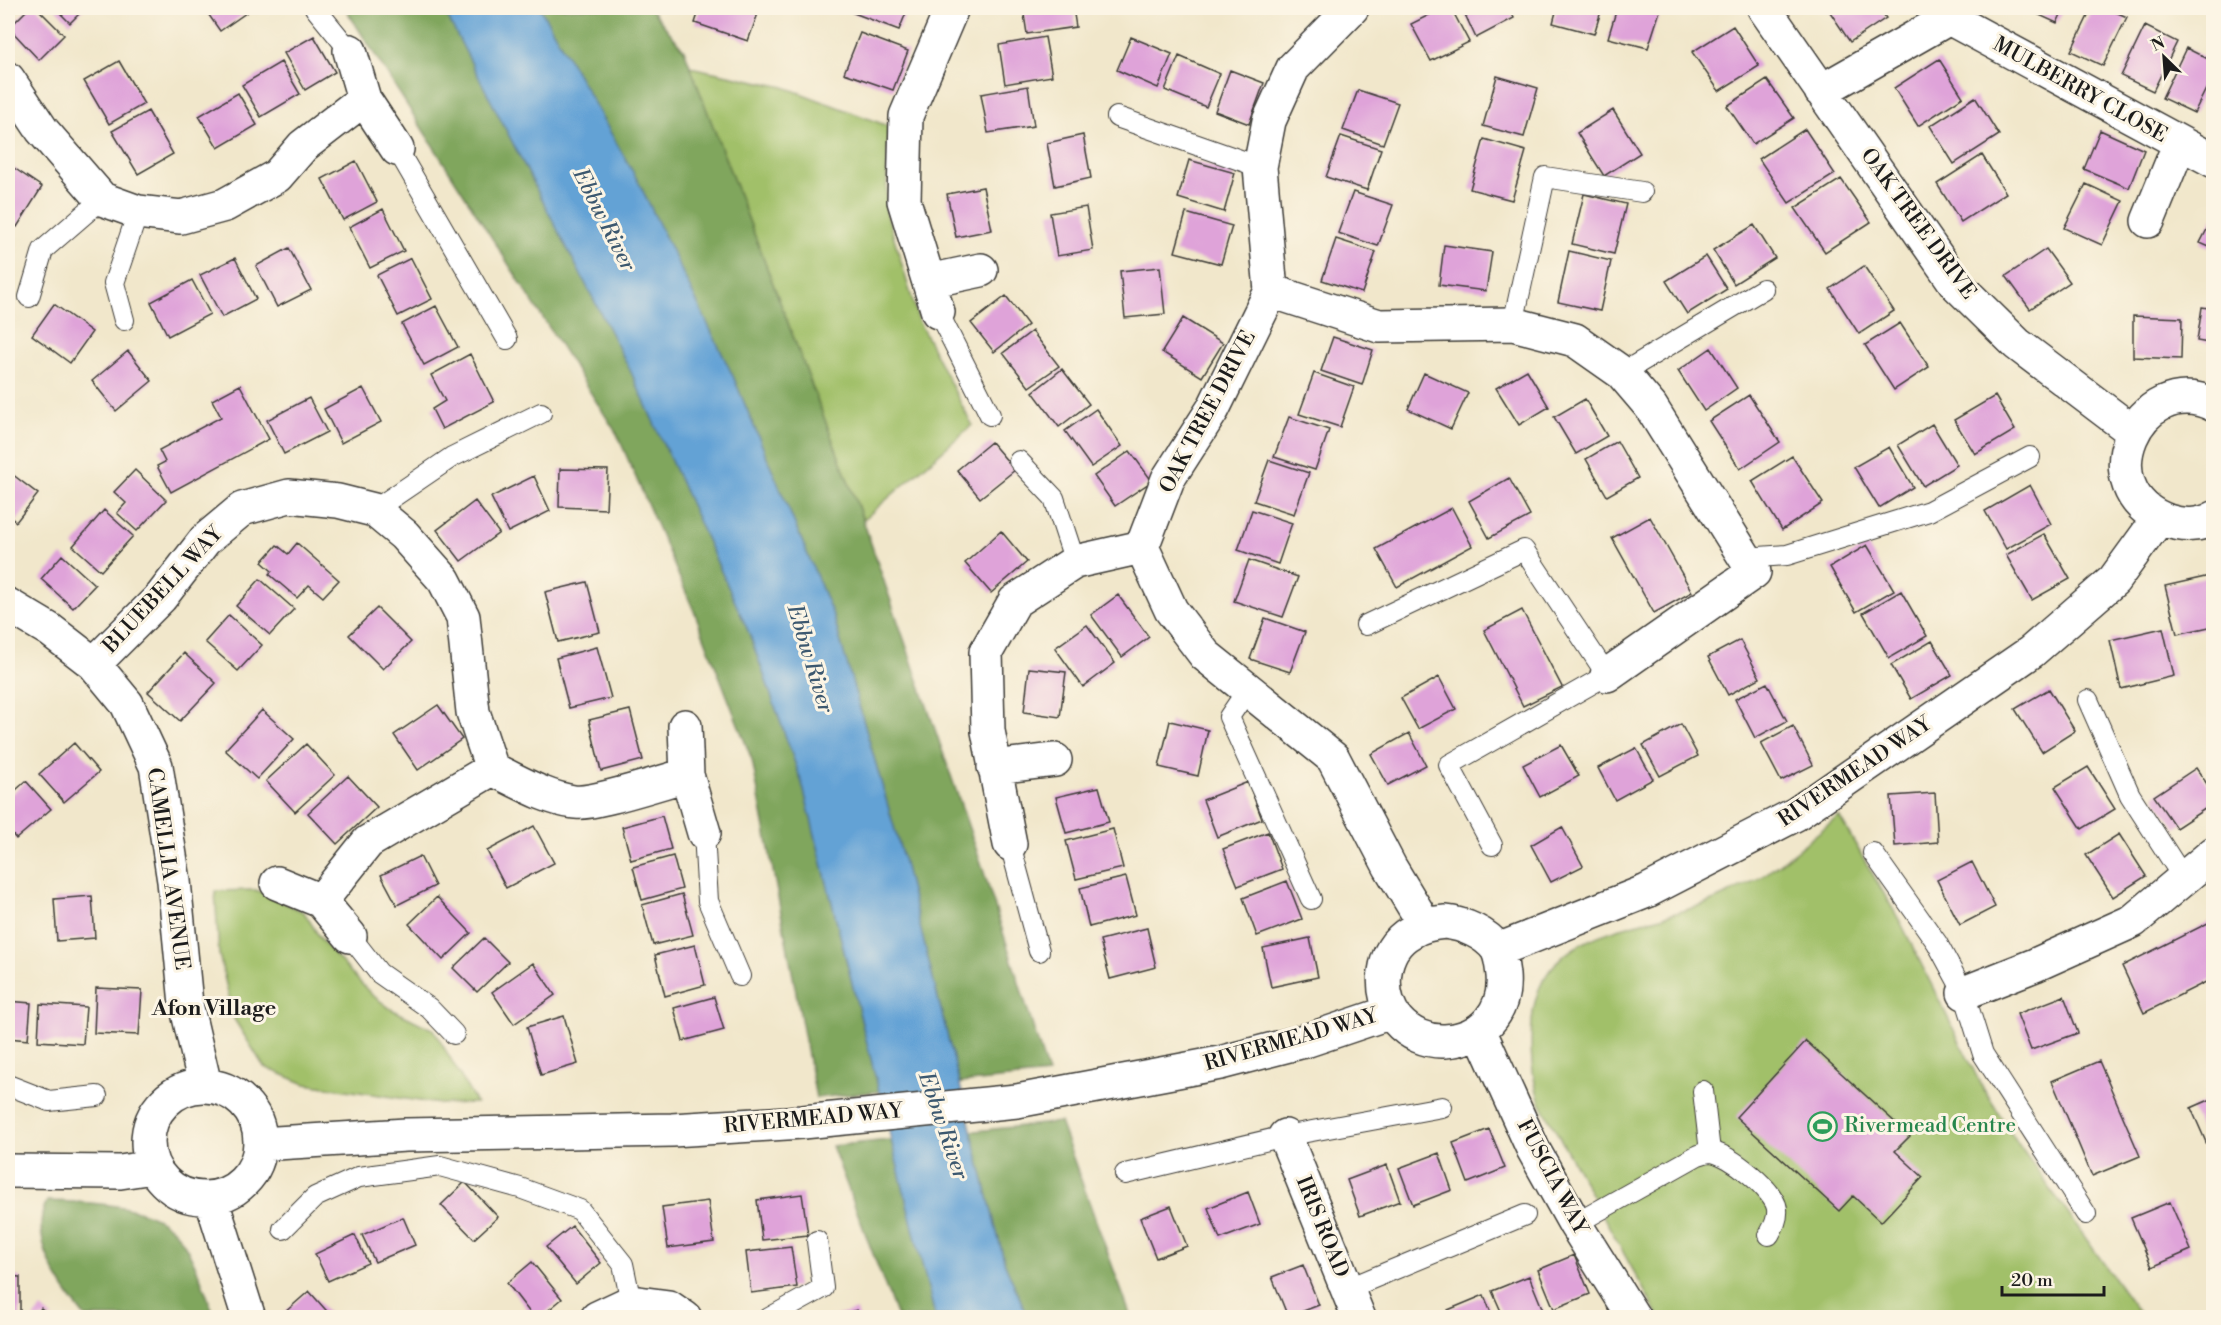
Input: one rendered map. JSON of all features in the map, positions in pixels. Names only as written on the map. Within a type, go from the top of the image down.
[{"type":"street","points":[[938,312],[904,201],[906,116],[952,8]]},
{"type":"street","points":[[1352,8],[1293,68],[1269,121],[1260,167],[1271,291],[1379,326],[1513,324],[1575,340],[1622,373],[1651,407],[1754,572],[1607,675]]},
{"type":"street","name":"OAK TREE DRIVE","points":[[1764,8],[1908,211],[1956,284],[2017,344],[2132,431]]},
{"type":"street","name":"MULBERRY CLOSE","points":[[1821,91],[1949,18],[2179,145],[2214,161]]},
{"type":"street","points":[[350,51],[364,99],[397,149]]},
{"type":"street","points":[[8,79],[42,130],[102,199],[138,212],[182,217],[225,205],[277,176],[303,146],[364,99]]},
{"type":"street","points":[[2148,221],[2179,145]]},
{"type":"street","points":[[928,281],[981,270]]},
{"type":"street","name":"OAK TREE DRIVE","points":[[1142,547],[1168,479],[1213,409],[1271,291]]},
{"type":"street","points":[[2211,401],[2171,400],[2153,409],[2132,431],[2125,450],[2125,469],[2131,490],[2141,505],[2158,518],[2175,524],[2197,524],[2214,518]]},
{"type":"street","name":"BLUEBELL WAY","points":[[94,664],[161,597],[206,540],[242,509],[289,496],[338,501],[374,510],[404,535],[444,580],[463,617],[473,712],[492,769]]},
{"type":"street","name":"RIVERMEAD WAY","points":[[1498,950],[1647,891],[1796,814],[2031,652],[2114,580],[2158,518]]},
{"type":"street","points":[[1010,844],[988,730],[987,652],[1015,600],[1074,562],[1142,547],[1171,610],[1204,655],[1333,758],[1390,867],[1425,925],[1445,922],[1460,924],[1484,937],[1498,950],[1504,989],[1498,1009],[1480,1032]]},
{"type":"street","name":"CAMELLIA AVENUE","points":[[8,605],[50,630],[94,664],[127,704],[156,766],[174,881],[186,1004],[205,1085]]},
{"type":"street","points":[[685,726],[687,775],[704,833]]},
{"type":"street","points":[[994,767],[1055,760]]},
{"type":"street","points":[[321,901],[368,842],[492,769],[538,791],[576,803],[687,775]]},
{"type":"street","points":[[1964,993],[2035,966],[2133,921],[2214,853]]},
{"type":"street","points":[[277,883],[321,901],[350,936]]},
{"type":"street","name":"RIVERMEAD WAY","points":[[1425,925],[1408,933],[1394,948],[1387,961],[1383,982],[1391,1012],[1402,1026],[1420,1038],[1435,1042],[1456,1041],[1480,1032]]},
{"type":"street","name":"RIVERMEAD WAY","points":[[260,1144],[406,1135],[672,1130],[803,1122],[1017,1101],[1220,1063],[1308,1040],[1391,1012]]},
{"type":"street","name":"FUSCIA WAY","points":[[1480,1032],[1533,1149],[1575,1224],[1634,1317]]},
{"type":"street","points":[[205,1085],[226,1089],[243,1100],[259,1124],[260,1144],[257,1165],[246,1181],[230,1193],[211,1198],[194,1198],[176,1191],[165,1183],[153,1167],[149,1154],[148,1134],[154,1116],[166,1100],[185,1089],[205,1085]]},
{"type":"street","name":"IRIS ROAD","points":[[1285,1136],[1353,1303]]},
{"type":"street","points":[[8,1171],[120,1172],[153,1167]]},
{"type":"street","points":[[211,1198],[249,1317]]},
{"type":"street","points":[[597,1317],[631,1302],[669,1307],[685,1317]]},
{"type":"lane","points":[[315,8],[350,51]]},
{"type":"lane","points":[[1117,117],[1260,167]]},
{"type":"lane","points":[[397,149],[507,339]]},
{"type":"lane","points":[[1513,324],[1545,177],[1642,192]]},
{"type":"lane","points":[[29,297],[43,250],[102,199]]},
{"type":"lane","points":[[124,320],[114,284],[138,212]]},
{"type":"lane","points":[[1622,373],[1763,289]]},
{"type":"lane","points":[[938,312],[990,415]]},
{"type":"lane","points":[[374,510],[452,457],[541,413]]},
{"type":"lane","points":[[1745,558],[1787,555],[1929,511],[2030,457]]},
{"type":"lane","points":[[1019,461],[1054,498],[1074,562]]},
{"type":"lane","points":[[1366,625],[1524,550],[1607,675],[1449,765],[1492,845]]},
{"type":"lane","points":[[1248,689],[1229,717],[1311,899]]},
{"type":"lane","points":[[2088,700],[2130,795],[2184,879]]},
{"type":"lane","points":[[704,833],[708,901],[741,976]]},
{"type":"lane","points":[[1010,844],[1039,951]]},
{"type":"lane","points":[[1873,853],[1937,943],[1964,993],[1983,1054],[2086,1214]]},
{"type":"lane","points":[[350,936],[379,973],[429,1008],[454,1034]]},
{"type":"lane","points":[[8,1085],[49,1101],[97,1096]]},
{"type":"lane","points":[[1703,1091],[1710,1152]]},
{"type":"lane","points":[[1125,1174],[1285,1136],[1442,1107]]},
{"type":"lane","points":[[1575,1224],[1698,1155],[1710,1152],[1732,1161],[1770,1192],[1777,1206],[1778,1218],[1769,1236]]},
{"type":"lane","points":[[283,1229],[315,1197],[359,1177],[440,1166],[520,1188],[580,1210],[623,1264],[631,1302]]},
{"type":"lane","points":[[1353,1303],[1525,1215]]},
{"type":"lane","points":[[769,1317],[823,1288],[817,1241]]},
{"type":"green space","points":[[345,8],[650,8],[684,50],[863,520],[981,863],[1048,1074],[816,1098],[752,760],[694,611],[617,434]]},
{"type":"green space","points":[[690,67],[784,87],[888,126],[886,211],[919,322],[972,425],[863,520]]},
{"type":"green space","points":[[1839,816],[1901,923],[1981,1085],[2019,1145],[2142,1317],[1659,1317],[1540,1102],[1533,1072],[1531,1042],[1532,1021],[1539,989],[1554,965],[1576,947],[1630,925],[1691,909],[1743,887],[1762,877]]},
{"type":"green space","points":[[256,890],[304,912],[322,941],[371,994],[391,1009],[434,1030],[476,1103],[440,1104],[305,1084],[264,1067],[234,1019],[219,954],[215,891]]},
{"type":"green space","points":[[1060,1122],[1131,1317],[897,1317],[832,1146]]},
{"type":"green space","points":[[47,1201],[119,1206],[154,1217],[169,1226],[191,1256],[215,1317],[85,1317],[58,1278],[44,1247],[41,1231],[42,1215]]},
{"type":"water","name":"Ebbw River","points":[[443,8],[540,8],[638,181],[733,376],[833,615],[901,851],[1005,1264],[1028,1317],[935,1316],[802,783],[749,633],[630,370]]},
{"type":"building","points":[[29,8],[37,8],[64,35],[39,60],[9,28]]},
{"type":"building","points":[[55,8],[85,8],[70,23]]},
{"type":"building","points":[[204,8],[253,8],[220,31]]},
{"type":"building","points":[[700,8],[760,8],[748,41],[695,23]]},
{"type":"building","points":[[853,8],[908,8],[899,30],[851,12]]},
{"type":"building","points":[[1023,8],[1073,8],[1076,27],[1027,34]]},
{"type":"building","points":[[1443,8],[1451,8],[1469,42],[1431,61],[1411,24]]},
{"type":"building","points":[[1462,8],[1509,8],[1514,18],[1476,38]]},
{"type":"building","points":[[1557,8],[1602,8],[1594,34],[1553,23]]},
{"type":"building","points":[[1617,8],[1661,8],[1648,48],[1608,38]]},
{"type":"building","points":[[1836,8],[1879,8],[1886,18],[1850,42],[1830,12]]},
{"type":"building","points":[[2024,8],[2064,8],[2057,23]]},
{"type":"building","points":[[2092,8],[2106,8],[2127,17],[2103,66],[2071,51]]},
{"type":"building","points":[[1733,26],[1759,66],[1719,91],[1692,52]]},
{"type":"building","points":[[2145,26],[2177,42],[2153,91],[2121,76]]},
{"type":"building","points":[[860,33],[908,51],[893,90],[844,73]]},
{"type":"building","points":[[314,36],[335,72],[305,90],[284,53]]},
{"type":"building","points":[[1045,37],[1052,76],[1005,84],[999,45]]},
{"type":"building","points":[[1131,37],[1172,54],[1158,88],[1117,70]]},
{"type":"building","points":[[2186,48],[2214,62],[2214,73],[2194,113],[2162,98]]},
{"type":"building","points":[[1179,56],[1220,74],[1206,107],[1165,90]]},
{"type":"building","points":[[1939,59],[1963,97],[1918,126],[1894,88]]},
{"type":"building","points":[[119,61],[144,104],[109,124],[84,81]]},
{"type":"building","points":[[281,62],[300,94],[261,117],[242,85]]},
{"type":"building","points":[[1230,70],[1264,83],[1249,124],[1215,111]]},
{"type":"building","points":[[1497,76],[1538,88],[1524,137],[1483,126]]},
{"type":"building","points":[[1767,80],[1794,118],[1753,144],[1727,106]]},
{"type":"building","points":[[1028,86],[1034,126],[988,133],[981,94]]},
{"type":"building","points":[[1358,90],[1398,103],[1383,144],[1343,130]]},
{"type":"building","points":[[238,93],[257,125],[218,148],[199,116]]},
{"type":"building","points":[[1975,97],[1999,135],[1954,164],[1930,126]]},
{"type":"building","points":[[1613,110],[1640,153],[1604,176],[1577,133]]},
{"type":"building","points":[[148,111],[173,154],[138,174],[112,131]]},
{"type":"building","points":[[1805,129],[1835,174],[1789,203],[1759,159]]},
{"type":"building","points":[[2100,130],[2144,150],[2129,188],[2084,169]]},
{"type":"building","points":[[1083,135],[1091,178],[1055,186],[1047,143]]},
{"type":"building","points":[[1341,136],[1381,149],[1367,190],[1326,177]]},
{"type":"building","points":[[1484,139],[1526,151],[1512,200],[1470,189]]},
{"type":"building","points":[[1982,155],[2006,193],[1961,222],[1937,184]]},
{"type":"building","points":[[1189,160],[1235,173],[1224,212],[1178,198]]},
{"type":"building","points":[[356,161],[377,202],[343,220],[322,179]]},
{"type":"building","points":[[11,166],[42,187],[17,227],[8,221],[8,171]]},
{"type":"building","points":[[1841,179],[1871,222],[1825,252],[1795,208]]},
{"type":"building","points":[[2086,184],[2123,201],[2102,245],[2064,228]]},
{"type":"building","points":[[983,187],[992,230],[956,237],[947,194]]},
{"type":"building","points":[[1353,192],[1393,205],[1378,246],[1338,233]]},
{"type":"building","points":[[1584,194],[1626,204],[1614,254],[1572,244]]},
{"type":"building","points":[[1086,207],[1093,250],[1057,256],[1050,213]]},
{"type":"building","points":[[383,209],[404,251],[370,268],[349,227]]},
{"type":"building","points":[[1186,213],[1232,226],[1221,264],[1175,252]]},
{"type":"building","points":[[2214,216],[2214,249],[2200,243]]},
{"type":"building","points":[[1754,225],[1775,258],[1734,284],[1713,250]]},
{"type":"building","points":[[1336,239],[1376,252],[1362,293],[1322,280]]},
{"type":"building","points":[[1444,245],[1492,252],[1486,291],[1439,285]]},
{"type":"building","points":[[289,248],[311,290],[277,307],[256,266]]},
{"type":"building","points":[[2046,249],[2070,282],[2030,309],[2006,276]]},
{"type":"building","points":[[1569,251],[1611,261],[1600,311],[1558,302]]},
{"type":"building","points":[[1706,256],[1727,289],[1687,314],[1666,281]]},
{"type":"building","points":[[235,258],[256,299],[222,317],[200,275]]},
{"type":"building","points":[[411,258],[432,299],[398,316],[377,275]]},
{"type":"building","points":[[1864,266],[1894,311],[1859,334],[1830,289]]},
{"type":"building","points":[[1160,267],[1165,314],[1125,318],[1120,271]]},
{"type":"building","points":[[192,280],[210,314],[168,336],[151,302]]},
{"type":"building","points":[[1006,296],[1028,325],[994,352],[971,323]]},
{"type":"building","points":[[54,304],[92,332],[70,363],[32,335]]},
{"type":"building","points":[[436,306],[458,347],[424,365],[402,324]]},
{"type":"building","points":[[2202,307],[2214,309],[2214,344],[2197,341]]},
{"type":"building","points":[[2133,316],[2182,318],[2181,359],[2133,357]]},
{"type":"building","points":[[1183,318],[1223,343],[1202,377],[1162,352]]},
{"type":"building","points":[[1900,323],[1929,367],[1894,390],[1865,345]]},
{"type":"building","points":[[1032,331],[1059,366],[1029,387],[1003,353]]},
{"type":"building","points":[[1333,337],[1373,350],[1362,385],[1321,371]]},
{"type":"building","points":[[1711,348],[1737,388],[1704,411],[1678,371]]},
{"type":"building","points":[[128,351],[152,381],[116,411],[92,381]]},
{"type":"building","points":[[470,354],[494,402],[442,429],[432,409],[445,401],[431,375]]},
{"type":"building","points":[[1062,369],[1089,404],[1059,427],[1033,392]]},
{"type":"building","points":[[1527,370],[1549,407],[1519,425],[1496,388]]},
{"type":"building","points":[[1314,373],[1354,387],[1340,427],[1299,414]]},
{"type":"building","points":[[1424,373],[1468,393],[1451,429],[1408,409]]},
{"type":"building","points":[[240,385],[269,439],[171,492],[157,466],[165,462],[159,450],[221,417],[212,400]]},
{"type":"building","points":[[363,388],[381,422],[341,443],[324,409]]},
{"type":"building","points":[[1749,395],[1780,442],[1740,469],[1709,421]]},
{"type":"building","points":[[1995,396],[2015,430],[1975,454],[1954,420]]},
{"type":"building","points":[[309,398],[327,432],[284,454],[267,420]]},
{"type":"building","points":[[1585,399],[1607,436],[1576,454],[1554,417]]},
{"type":"building","points":[[1096,409],[1122,446],[1091,467],[1065,431]]},
{"type":"building","points":[[1289,417],[1329,430],[1315,470],[1274,457]]},
{"type":"building","points":[[1932,424],[1957,465],[1923,486],[1898,445]]},
{"type":"building","points":[[1617,441],[1638,478],[1607,496],[1586,459]]},
{"type":"building","points":[[991,442],[1015,470],[980,498],[957,470]]},
{"type":"building","points":[[1889,447],[1913,487],[1879,508],[1854,467]]},
{"type":"building","points":[[1130,451],[1152,481],[1115,506],[1094,476]]},
{"type":"building","points":[[1792,456],[1823,503],[1782,530],[1752,481]]},
{"type":"building","points":[[1269,460],[1309,473],[1294,514],[1254,501]]},
{"type":"building","points":[[560,469],[608,470],[606,509],[559,507]]},
{"type":"building","points":[[135,470],[166,500],[137,531],[117,513],[126,503],[114,492]]},
{"type":"building","points":[[8,471],[38,494],[16,522],[8,515]]},
{"type":"building","points":[[534,476],[550,511],[508,532],[491,497]]},
{"type":"building","points":[[1509,478],[1530,516],[1489,538],[1469,501]]},
{"type":"building","points":[[2030,485],[2051,524],[2006,549],[1985,511]]},
{"type":"building","points":[[475,501],[499,533],[461,561],[437,530]]},
{"type":"building","points":[[1452,508],[1472,546],[1397,587],[1376,549]]},
{"type":"building","points":[[104,510],[133,536],[101,571],[73,546]]},
{"type":"building","points":[[1252,510],[1292,523],[1278,564],[1238,550]]},
{"type":"building","points":[[1650,517],[1692,592],[1654,613],[1612,538]]},
{"type":"building","points":[[1001,531],[1027,562],[991,593],[965,563]]},
{"type":"building","points":[[2044,534],[2070,579],[2032,600],[2006,555]]},
{"type":"building","points":[[297,543],[339,580],[323,597],[309,585],[297,598],[269,574],[272,571],[262,562],[277,545],[288,554]]},
{"type":"building","points":[[1867,545],[1894,590],[1856,612],[1830,567]]},
{"type":"building","points":[[62,555],[95,585],[73,608],[41,579]]},
{"type":"building","points":[[1249,560],[1298,577],[1283,617],[1234,601]]},
{"type":"building","points":[[2214,575],[2214,626],[2177,634],[2165,586]]},
{"type":"building","points":[[260,579],[294,609],[270,635],[236,606]]},
{"type":"building","points":[[587,582],[600,632],[558,642],[545,592]]},
{"type":"building","points":[[1901,591],[1927,636],[1889,658],[1863,613]]},
{"type":"building","points":[[1118,595],[1149,637],[1122,657],[1091,615]]},
{"type":"building","points":[[377,608],[411,642],[383,669],[349,635]]},
{"type":"building","points":[[1522,610],[1562,687],[1523,706],[1484,630]]},
{"type":"building","points":[[229,615],[262,645],[238,671],[205,642]]},
{"type":"building","points":[[1265,618],[1305,632],[1290,672],[1250,659]]},
{"type":"building","points":[[1087,625],[1115,663],[1083,687],[1055,648]]},
{"type":"building","points":[[2163,628],[2174,676],[2121,689],[2110,640]]},
{"type":"building","points":[[1740,640],[1760,678],[1728,695],[1708,657]]},
{"type":"building","points":[[1932,641],[1952,675],[1911,699],[1891,665]]},
{"type":"building","points":[[597,647],[611,698],[569,708],[556,658]]},
{"type":"building","points":[[184,653],[216,683],[180,721],[148,692]]},
{"type":"building","points":[[1029,668],[1066,672],[1060,717],[1024,712]]},
{"type":"building","points":[[1439,677],[1456,709],[1418,729],[1401,698]]},
{"type":"building","points":[[1767,683],[1787,721],[1755,738],[1735,699]]},
{"type":"building","points":[[2049,689],[2075,731],[2042,752],[2015,709]]},
{"type":"building","points":[[438,705],[462,739],[418,770],[394,735]]},
{"type":"building","points":[[262,710],[294,739],[257,779],[225,750]]},
{"type":"building","points":[[630,710],[643,760],[601,771],[589,720]]},
{"type":"building","points":[[1170,721],[1208,730],[1198,776],[1159,767]]},
{"type":"building","points":[[1681,724],[1698,756],[1660,776],[1643,745]]},
{"type":"building","points":[[1793,726],[1813,765],[1781,781],[1761,743]]},
{"type":"building","points":[[1409,733],[1426,765],[1388,785],[1371,754]]},
{"type":"building","points":[[74,743],[99,772],[64,802],[39,774]]},
{"type":"building","points":[[306,744],[335,775],[295,812],[266,781]]},
{"type":"building","points":[[1561,745],[1579,776],[1540,797],[1523,765]]},
{"type":"building","points":[[1636,748],[1653,779],[1615,800],[1598,768]]},
{"type":"building","points":[[2088,767],[2115,809],[2082,829],[2055,787]]},
{"type":"building","points":[[2196,768],[2214,794],[2214,803],[2176,828],[2154,796]]},
{"type":"building","points":[[348,776],[377,807],[337,844],[308,813]]},
{"type":"building","points":[[26,781],[51,809],[16,839],[8,829],[8,797]]},
{"type":"building","points":[[1248,782],[1262,819],[1217,837],[1203,800]]},
{"type":"building","points":[[1099,787],[1109,822],[1066,833],[1056,797]]},
{"type":"building","points":[[1935,793],[1938,842],[1895,846],[1891,796]]},
{"type":"building","points":[[662,816],[671,849],[631,860],[622,827]]},
{"type":"building","points":[[534,826],[554,863],[506,888],[487,851]]},
{"type":"building","points":[[1562,827],[1583,866],[1551,882],[1531,845]]},
{"type":"building","points":[[1113,829],[1123,868],[1076,879],[1066,841]]},
{"type":"building","points":[[1268,832],[1282,869],[1238,886],[1223,849]]},
{"type":"building","points":[[2119,834],[2146,876],[2113,897],[2086,855]]},
{"type":"building","points":[[420,856],[435,886],[397,905],[381,875]]},
{"type":"building","points":[[673,856],[682,889],[642,900],[633,867]]},
{"type":"building","points":[[1972,862],[1995,907],[1960,925],[1937,880]]},
{"type":"building","points":[[1126,877],[1136,915],[1089,927],[1080,888]]},
{"type":"building","points":[[1287,881],[1302,919],[1257,936],[1243,898]]},
{"type":"building","points":[[682,894],[693,935],[653,945],[642,905]]},
{"type":"building","points":[[92,896],[95,938],[57,941],[54,899]]},
{"type":"building","points":[[437,897],[471,933],[443,960],[409,924]]},
{"type":"building","points":[[2214,920],[2214,978],[2144,1013],[2122,966]]},
{"type":"building","points":[[1147,928],[1156,967],[1110,979],[1100,940]]},
{"type":"building","points":[[484,938],[508,962],[477,992],[453,968]]},
{"type":"building","points":[[1310,938],[1318,977],[1271,987],[1263,948]]},
{"type":"building","points":[[695,945],[705,985],[665,996],[655,955]]},
{"type":"building","points":[[533,963],[555,995],[514,1024],[492,992]]},
{"type":"building","points":[[96,988],[142,990],[139,1035],[94,1033]]},
{"type":"building","points":[[2064,996],[2078,1033],[2031,1050],[2017,1014]]},
{"type":"building","points":[[714,997],[724,1030],[683,1041],[674,1008]]},
{"type":"building","points":[[8,1001],[31,1003],[28,1040],[8,1038]]},
{"type":"building","points":[[40,1004],[86,1007],[83,1044],[38,1041]]},
{"type":"building","points":[[564,1016],[578,1064],[541,1075],[527,1027]]},
{"type":"building","name":"Rivermead Centre","points":[[1806,1041],[1910,1136],[1895,1151],[1923,1177],[1881,1222],[1853,1196],[1839,1211],[1736,1117]]},
{"type":"building","points":[[2099,1061],[2140,1156],[2092,1176],[2052,1081]]},
{"type":"building","points":[[2214,1098],[2214,1147],[2209,1149],[2191,1108]]},
{"type":"building","points":[[1489,1129],[1505,1168],[1468,1183],[1453,1143]]},
{"type":"building","points":[[1439,1153],[1452,1190],[1413,1205],[1399,1168]]},
{"type":"building","points":[[1387,1165],[1400,1201],[1360,1216],[1347,1180]]},
{"type":"building","points":[[465,1182],[498,1217],[474,1239],[441,1205]]},
{"type":"building","points":[[1248,1192],[1260,1224],[1220,1239],[1208,1208]]},
{"type":"building","points":[[802,1194],[808,1235],[762,1240],[757,1200]]},
{"type":"building","points":[[708,1201],[714,1242],[668,1248],[662,1207]]},
{"type":"building","points":[[2170,1202],[2191,1250],[2152,1267],[2131,1218]]},
{"type":"building","points":[[1171,1206],[1187,1246],[1156,1258],[1140,1218]]},
{"type":"building","points":[[403,1217],[415,1245],[375,1262],[362,1235]]},
{"type":"building","points":[[572,1226],[601,1263],[576,1284],[546,1247]]},
{"type":"building","points":[[355,1235],[368,1263],[328,1281],[315,1254]]},
{"type":"building","points":[[791,1247],[797,1287],[751,1293],[746,1252]]},
{"type":"building","points":[[1574,1255],[1590,1294],[1554,1309],[1538,1270]]},
{"type":"building","points":[[532,1262],[562,1299],[539,1318],[534,1318],[507,1283]]},
{"type":"building","points":[[1303,1265],[1319,1305],[1288,1317],[1272,1277]]},
{"type":"building","points":[[8,1276],[20,1277],[20,1318],[8,1318]]},
{"type":"building","points":[[1529,1276],[1545,1315],[1538,1318],[1504,1318],[1492,1291]]},
{"type":"building","points":[[309,1291],[333,1318],[288,1318],[284,1313]]},
{"type":"building","points":[[1484,1295],[1493,1318],[1451,1318],[1448,1310]]},
{"type":"building","points":[[41,1308],[53,1318],[34,1318]]},
{"type":"building","points":[[857,1310],[859,1318],[832,1318],[832,1317]]},
{"type":"place","name":"Rivermead Centre","points":[[1823,1126]]},
{"type":"district","name":"Afon Village","points":[[214,1008]]}]
